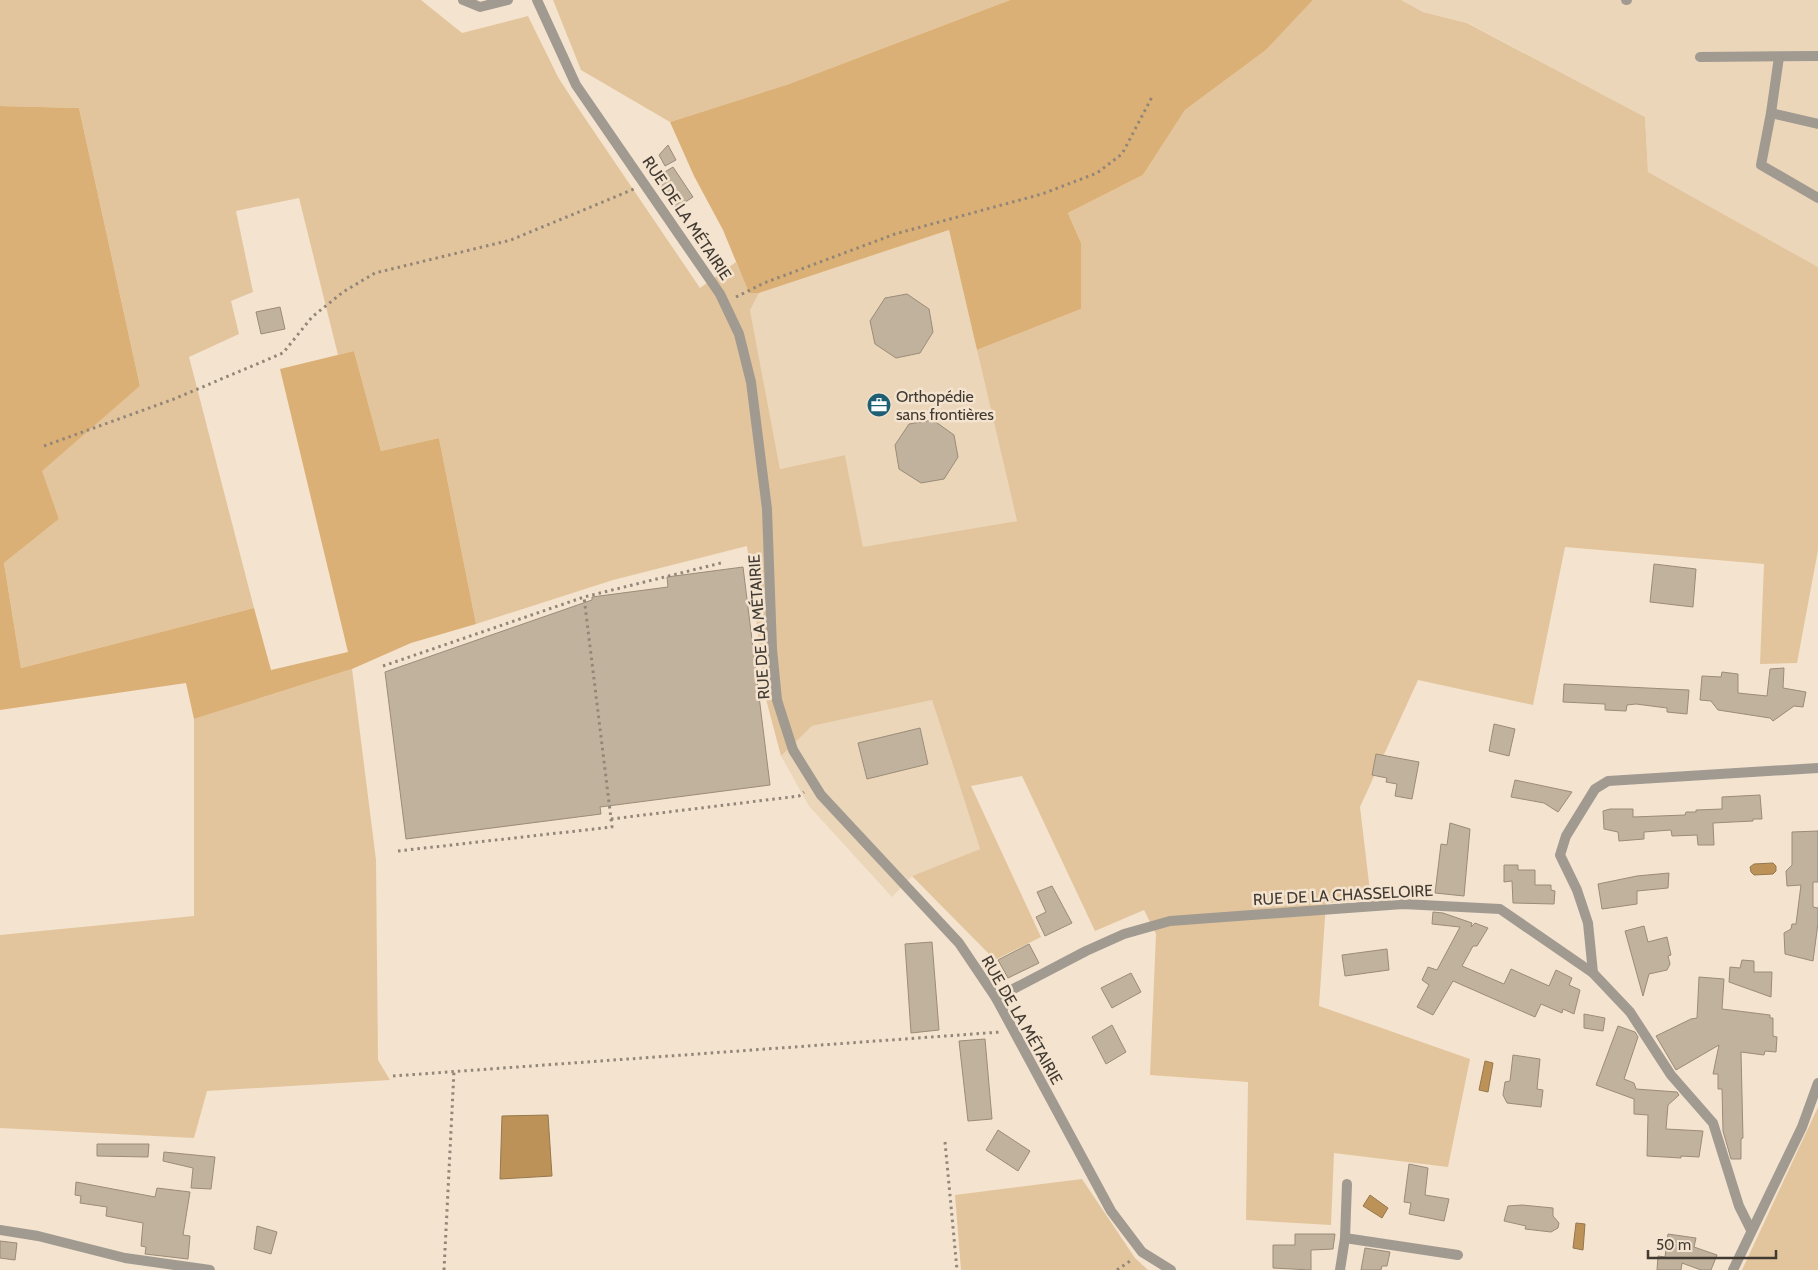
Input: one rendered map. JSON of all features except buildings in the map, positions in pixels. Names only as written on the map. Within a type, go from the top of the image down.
[{"type":"street","points":[[462,0],[480,7],[508,0]]},
{"type":"street","name":"RUE DE LA MÉTAIRIE","points":[[537,0],[576,85],[646,184],[725,304],[739,334],[751,382],[767,509],[772,649],[778,700],[793,750],[821,795],[960,943],[996,998],[1086,1168],[1111,1211],[1142,1252],[1171,1270]]},
{"type":"street","points":[[1779,56],[1761,165],[1818,198]]},
{"type":"street","points":[[1700,57],[1818,56]]},
{"type":"street","points":[[1771,113],[1818,124]]},
{"type":"street","points":[[1593,973],[1588,923],[1578,890],[1560,855],[1566,836],[1595,789],[1608,781],[1818,768]]},
{"type":"street","name":"RUE DE LA CHASSELOIRE","points":[[996,998],[1117,938],[1170,921],[1403,904],[1500,909],[1593,973],[1630,1012],[1671,1076],[1713,1123],[1739,1206],[1751,1230]]},
{"type":"street","points":[[1734,1270],[1751,1230],[1802,1127],[1818,1083]]},
{"type":"street","points":[[1340,1270],[1345,1238],[1347,1184]]},
{"type":"street","points":[[0,1230],[38,1236],[125,1258],[210,1270]]},
{"type":"street","points":[[1345,1238],[1458,1255]]},
{"type":"path","points":[[725,304],[764,283],[896,234],[1042,194],[1097,173],[1122,154],[1152,97]]},
{"type":"path","points":[[44,446],[174,399],[283,353],[312,317],[343,292],[375,274],[511,240],[646,184]]},
{"type":"path","points":[[383,666],[584,597],[721,563]]},
{"type":"path","points":[[398,850],[612,827],[584,597]]},
{"type":"path","points":[[611,819],[799,796],[815,785]]},
{"type":"path","points":[[393,1076],[1014,1031]]},
{"type":"path","points":[[444,1270],[454,1072]]},
{"type":"path","points":[[945,1142],[958,1270]]},
{"type":"path","points":[[1117,1270],[1142,1252]]},
{"type":"shaded area","points":[[0,0],[421,0],[462,33],[528,16],[558,77],[700,288],[736,262],[749,293],[759,293],[750,310],[780,469],[845,455],[863,547],[1017,521],[977,350],[1081,309],[1081,243],[1068,213],[1143,175],[1185,110],[1266,50],[1313,0],[1401,0],[1423,12],[1467,23],[1645,117],[1648,172],[1818,267],[1818,550],[1797,663],[1760,664],[1764,564],[1565,547],[1533,705],[1418,680],[1360,807],[1371,900],[1326,903],[1319,1006],[1470,1059],[1448,1167],[1334,1153],[1331,1225],[1246,1220],[1248,1082],[1150,1075],[1156,934],[1144,910],[1095,931],[1022,776],[971,786],[1041,937],[995,960],[912,876],[980,849],[932,700],[812,726],[781,756],[766,699],[747,546],[613,580],[476,624],[439,438],[381,451],[354,351],[338,355],[299,198],[236,211],[253,292],[231,301],[239,334],[189,357],[254,608],[21,668],[4,563],[59,519],[41,471],[140,386],[79,108],[0,106]]},
{"type":"shaded area","points":[[553,0],[1010,0],[789,84],[670,122],[581,70]]},
{"type":"shaded area","points":[[1010,0],[1313,0],[1266,50],[1185,110],[1143,175],[1068,213],[1081,243],[1081,309],[977,350],[949,230],[759,293],[749,293],[723,230],[694,176],[670,122],[789,84]]},
{"type":"shaded area","points":[[1401,0],[1818,0],[1818,267],[1648,172],[1645,117],[1468,23],[1423,12]]},
{"type":"shaded area","points":[[0,106],[79,108],[140,386],[42,471],[59,519],[4,563],[21,668],[254,608],[271,670],[348,652],[280,369],[354,351],[381,451],[439,438],[476,624],[411,643],[352,669],[194,719],[186,683],[0,710]]},
{"type":"shaded area","name":"Orthopédie sans frontières","points":[[949,230],[1017,521],[863,548],[845,455],[780,469],[750,310],[759,293]]},
{"type":"shaded area","points":[[352,669],[376,860],[378,1060],[390,1080],[207,1091],[194,1138],[0,1128],[0,935],[194,916],[194,719]]},
{"type":"shaded area","points":[[932,700],[980,849],[912,876],[892,897],[809,806],[781,756],[812,726]]},
{"type":"shaded area","points":[[1773,863],[1776,866],[1776,871],[1773,874],[1754,875],[1751,872],[1750,867],[1754,864]]},
{"type":"shaded area","points":[[1485,1061],[1493,1063],[1488,1092],[1479,1090]]},
{"type":"shaded area","points":[[1818,1107],[1818,1270],[1742,1270]]},
{"type":"shaded area","points":[[548,1115],[552,1176],[500,1179],[502,1116]]},
{"type":"shaded area","points":[[1082,1179],[1135,1258],[1148,1270],[961,1270],[955,1195]]},
{"type":"shaded area","points":[[1370,1195],[1388,1208],[1382,1218],[1363,1206]]},
{"type":"shaded area","points":[[1576,1223],[1585,1224],[1583,1250],[1573,1248]]},
{"type":"place","name":"Orthopédie sans frontières","points":[[879,405]]}]
